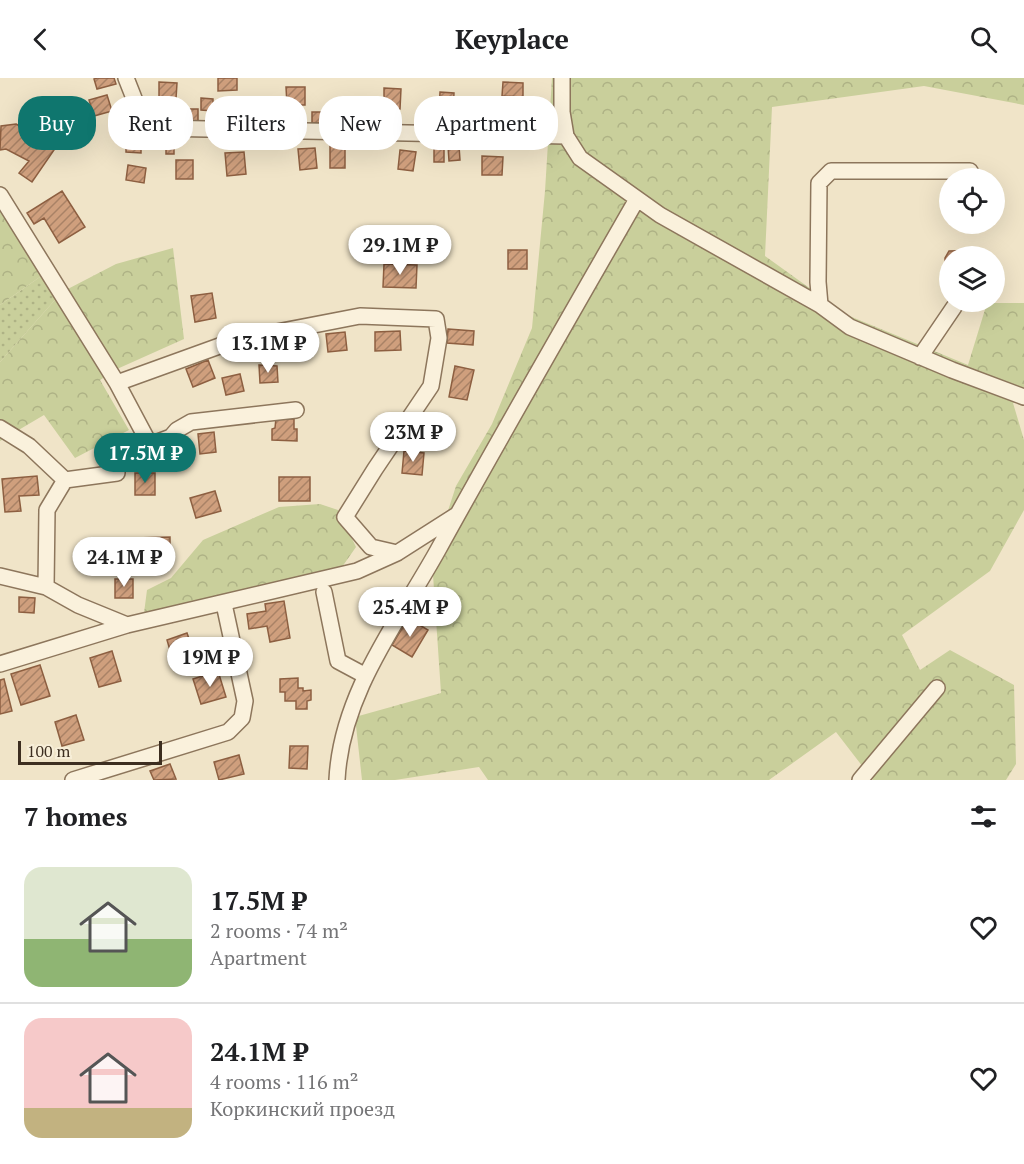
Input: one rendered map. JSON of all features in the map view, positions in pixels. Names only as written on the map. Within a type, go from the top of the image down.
[{"type":"street","points":[[126,78],[146,125],[158,129],[566,136]]},
{"type":"street","points":[[562,78],[562,112],[566,136],[580,158],[660,215],[820,305],[850,327],[1024,397]]},
{"type":"street","points":[[820,305],[818,282],[819,183],[831,171],[939,171]]},
{"type":"street","points":[[0,195],[117,383],[150,445],[171,436],[191,422],[296,410]]},
{"type":"street","points":[[338,780],[338,762],[346,726],[366,676],[637,199]]},
{"type":"street","points":[[920,357],[951,312]]},
{"type":"street","points":[[117,383],[236,340],[360,316],[436,319],[439,338],[431,386],[345,518],[371,547],[398,553]]},
{"type":"street","points":[[0,428],[29,446],[65,480]]},
{"type":"street","points":[[65,480],[117,473]]},
{"type":"street","points":[[46,586],[47,510],[65,480]]},
{"type":"street","points":[[0,664],[127,625],[357,572],[398,553],[457,514]]},
{"type":"street","points":[[0,576],[46,586],[78,605],[127,625]]},
{"type":"street","points":[[324,592],[338,661],[366,676]]},
{"type":"street","points":[[73,780],[228,732],[242,718],[245,701],[224,604]]},
{"type":"street","points":[[860,780],[937,688]]},
{"type":"green space","points":[[552,78],[1024,78],[1024,105],[924,86],[772,107],[765,256],[847,315],[968,365],[984,312],[1005,312],[1005,303],[1024,303],[1024,401],[1013,403],[1024,440],[1024,510],[990,571],[902,635],[920,670],[950,650],[1014,685],[1016,764],[1006,780],[873,780],[836,732],[769,780],[488,780],[479,767],[395,780],[362,780],[355,717],[441,693],[432,560],[456,486],[492,424],[532,328],[548,150],[558,150],[558,96],[551,96]]},
{"type":"green space","points":[[0,204],[47,272],[0,305]]},
{"type":"green space","points":[[173,248],[184,339],[117,369],[100,380],[129,430],[75,458],[44,415],[0,441],[0,362],[62,292],[116,264]]},
{"type":"green space","points":[[47,272],[62,292],[0,362],[0,305]]},
{"type":"green space","points":[[320,504],[338,510],[356,547],[342,567],[144,613],[147,590],[171,578],[203,540],[279,507]]},
{"type":"building","points":[[114,78],[116,84],[97,89],[94,79]]},
{"type":"building","points":[[218,78],[237,78],[237,90],[218,91]]},
{"type":"building","points":[[159,82],[177,83],[176,96],[159,96]]},
{"type":"building","points":[[503,82],[523,83],[523,96],[502,96]]},
{"type":"building","points":[[286,87],[305,87],[305,96],[286,96]]},
{"type":"building","points":[[384,88],[401,89],[401,96],[384,96]]},
{"type":"building","points":[[440,92],[454,93],[454,96],[440,96]]},
{"type":"building","points":[[107,95],[108,112],[96,115],[96,98]]},
{"type":"building","points":[[201,98],[205,98],[205,110],[201,110]]},
{"type":"building","points":[[193,109],[198,109],[198,121],[193,121]]},
{"type":"building","points":[[312,112],[319,112],[319,123],[312,123]]},
{"type":"building","points":[[18,125],[18,150],[54,150],[32,182],[19,173],[29,161],[6,149],[0,150],[1,126]]},
{"type":"building","points":[[315,148],[317,168],[300,170],[298,150]]},
{"type":"building","points":[[126,150],[141,150],[141,153],[126,152]]},
{"type":"building","points":[[166,150],[174,150],[174,154],[166,154]]},
{"type":"building","points":[[330,150],[345,150],[345,168],[330,168]]},
{"type":"building","points":[[400,150],[416,152],[413,171],[398,169]]},
{"type":"building","points":[[434,150],[444,150],[444,162],[434,162]]},
{"type":"building","points":[[448,150],[459,150],[460,160],[449,161]]},
{"type":"building","points":[[244,152],[246,174],[227,176],[225,153]]},
{"type":"building","points":[[482,156],[503,157],[502,175],[482,175]]},
{"type":"building","points":[[176,160],[193,160],[193,179],[176,179]]},
{"type":"building","points":[[128,165],[146,168],[144,183],[126,180]]},
{"type":"building","points":[[62,191],[85,227],[59,243],[44,218],[34,224],[27,213]]},
{"type":"building","points":[[508,250],[527,250],[527,269],[508,269]]},
{"type":"building","points":[[384,264],[417,265],[416,288],[383,287]]},
{"type":"building","points":[[212,293],[216,318],[195,322],[191,296]]},
{"type":"building","points":[[448,329],[474,331],[473,345],[447,343]]},
{"type":"building","points":[[400,331],[401,350],[375,351],[375,332]]},
{"type":"building","points":[[345,332],[347,350],[328,352],[326,334]]},
{"type":"building","points":[[208,360],[215,378],[193,387],[186,369]]},
{"type":"building","points":[[259,365],[277,366],[278,382],[260,383]]},
{"type":"building","points":[[455,366],[474,370],[467,400],[449,397]]},
{"type":"building","points":[[240,374],[244,391],[226,395],[222,378]]},
{"type":"building","points":[[276,418],[294,419],[297,441],[272,440],[272,429],[275,428]]},
{"type":"building","points":[[214,432],[216,452],[200,454],[198,434]]},
{"type":"building","points":[[404,451],[424,453],[422,475],[402,473]]},
{"type":"building","points":[[135,473],[155,473],[155,495],[135,495]]},
{"type":"building","points":[[37,476],[39,495],[19,496],[21,511],[5,512],[2,479]]},
{"type":"building","points":[[279,477],[310,477],[310,501],[279,501]]},
{"type":"building","points":[[215,491],[221,511],[196,518],[190,498]]},
{"type":"building","points":[[170,537],[170,563],[135,564],[135,538]]},
{"type":"building","points":[[115,579],[133,579],[133,598],[115,598]]},
{"type":"building","points":[[19,597],[35,598],[34,613],[19,612]]},
{"type":"building","points":[[284,601],[290,638],[270,642],[267,626],[249,629],[247,614],[266,611],[265,604]]},
{"type":"building","points":[[408,618],[428,630],[412,657],[392,645]]},
{"type":"building","points":[[187,633],[193,650],[172,657],[167,640]]},
{"type":"building","points":[[112,651],[121,681],[99,687],[90,658]]},
{"type":"building","points":[[40,665],[50,696],[21,705],[11,674]]},
{"type":"building","points":[[218,671],[226,697],[201,704],[193,679]]},
{"type":"building","points":[[298,678],[298,688],[303,688],[303,691],[311,690],[311,700],[307,701],[307,709],[296,709],[296,701],[285,701],[285,692],[280,692],[280,679]]},
{"type":"building","points":[[4,679],[12,711],[0,714],[0,680]]},
{"type":"building","points":[[76,715],[84,740],[62,746],[55,722]]},
{"type":"building","points":[[290,746],[308,746],[307,769],[289,768]]},
{"type":"building","points":[[239,755],[244,774],[219,780],[214,762]]},
{"type":"building","points":[[170,764],[176,779],[154,780],[150,771]]}]
